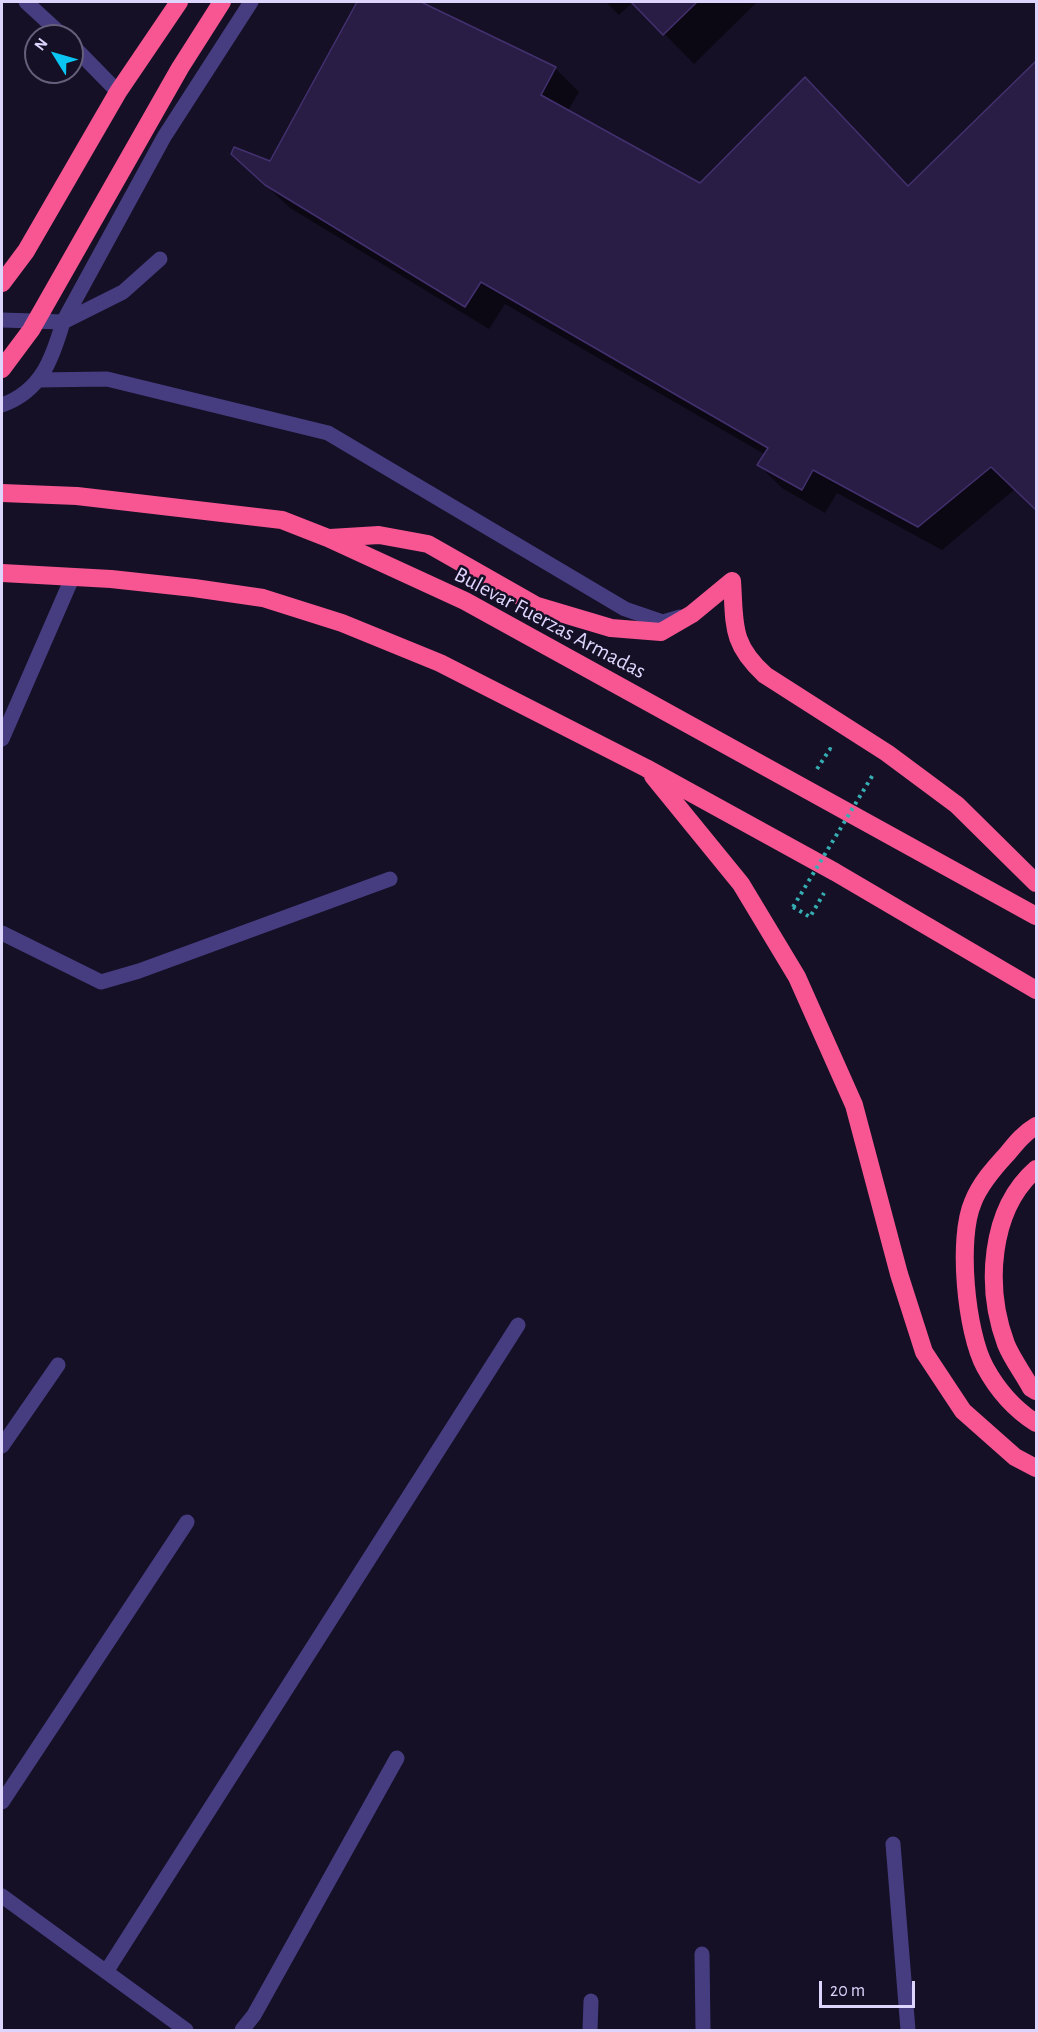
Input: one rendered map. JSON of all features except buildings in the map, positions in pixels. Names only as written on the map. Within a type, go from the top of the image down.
[{"type":"highway","points":[[2,284],[26,251],[118,92],[179,2]]},
{"type":"highway","points":[[2,369],[31,330],[180,68],[222,2]]},
{"type":"highway","name":"Bulevar Fuerzas Armadas","points":[[2,493],[77,496],[282,520],[328,538],[465,601],[1036,916]]},
{"type":"highway","points":[[328,538],[379,535],[428,543],[537,606],[611,628],[661,632],[692,614],[732,581],[736,637],[748,660],[765,675],[887,753],[957,805],[1036,883]]},
{"type":"highway","points":[[2,573],[72,576],[194,588],[263,598],[342,623],[440,663],[646,768],[835,872],[1036,990]]},
{"type":"highway","points":[[646,768],[741,884],[798,977],[854,1105],[899,1274],[924,1352],[963,1411],[1015,1457],[1036,1468]]},
{"type":"highway","points":[[1036,1126],[1026,1131],[993,1169],[973,1202],[963,1240],[969,1313],[984,1365],[1014,1409],[1036,1423]]},
{"type":"highway","points":[[1036,1169],[1022,1182],[1000,1224],[993,1287],[1006,1344],[1031,1388],[1036,1391]]},
{"type":"street","points":[[26,2],[50,24]]},
{"type":"street","points":[[2,405],[20,398],[39,380],[56,345],[63,322],[164,137],[251,2]]},
{"type":"street","points":[[84,57],[118,92]]},
{"type":"street","points":[[2,320],[63,322],[123,292],[160,259]]},
{"type":"street","points":[[39,380],[107,379],[328,432],[625,609],[663,622],[692,614]]},
{"type":"street","points":[[2,739],[72,576]]},
{"type":"street","points":[[2,933],[101,982],[139,971],[390,879]]},
{"type":"street","points":[[106,1972],[518,1325]]},
{"type":"street","points":[[2,1446],[58,1365]]},
{"type":"street","points":[[2,1802],[187,1522]]},
{"type":"street","points":[[242,2031],[254,2015],[397,1758]]},
{"type":"street","points":[[893,1844],[908,2031]]},
{"type":"street","points":[[2,1896],[186,2031]]},
{"type":"street","points":[[702,1954],[703,2031]]},
{"type":"street","points":[[590,2031],[591,2001]]},
{"type":"path","points":[[810,917],[793,907],[873,773]]}]
